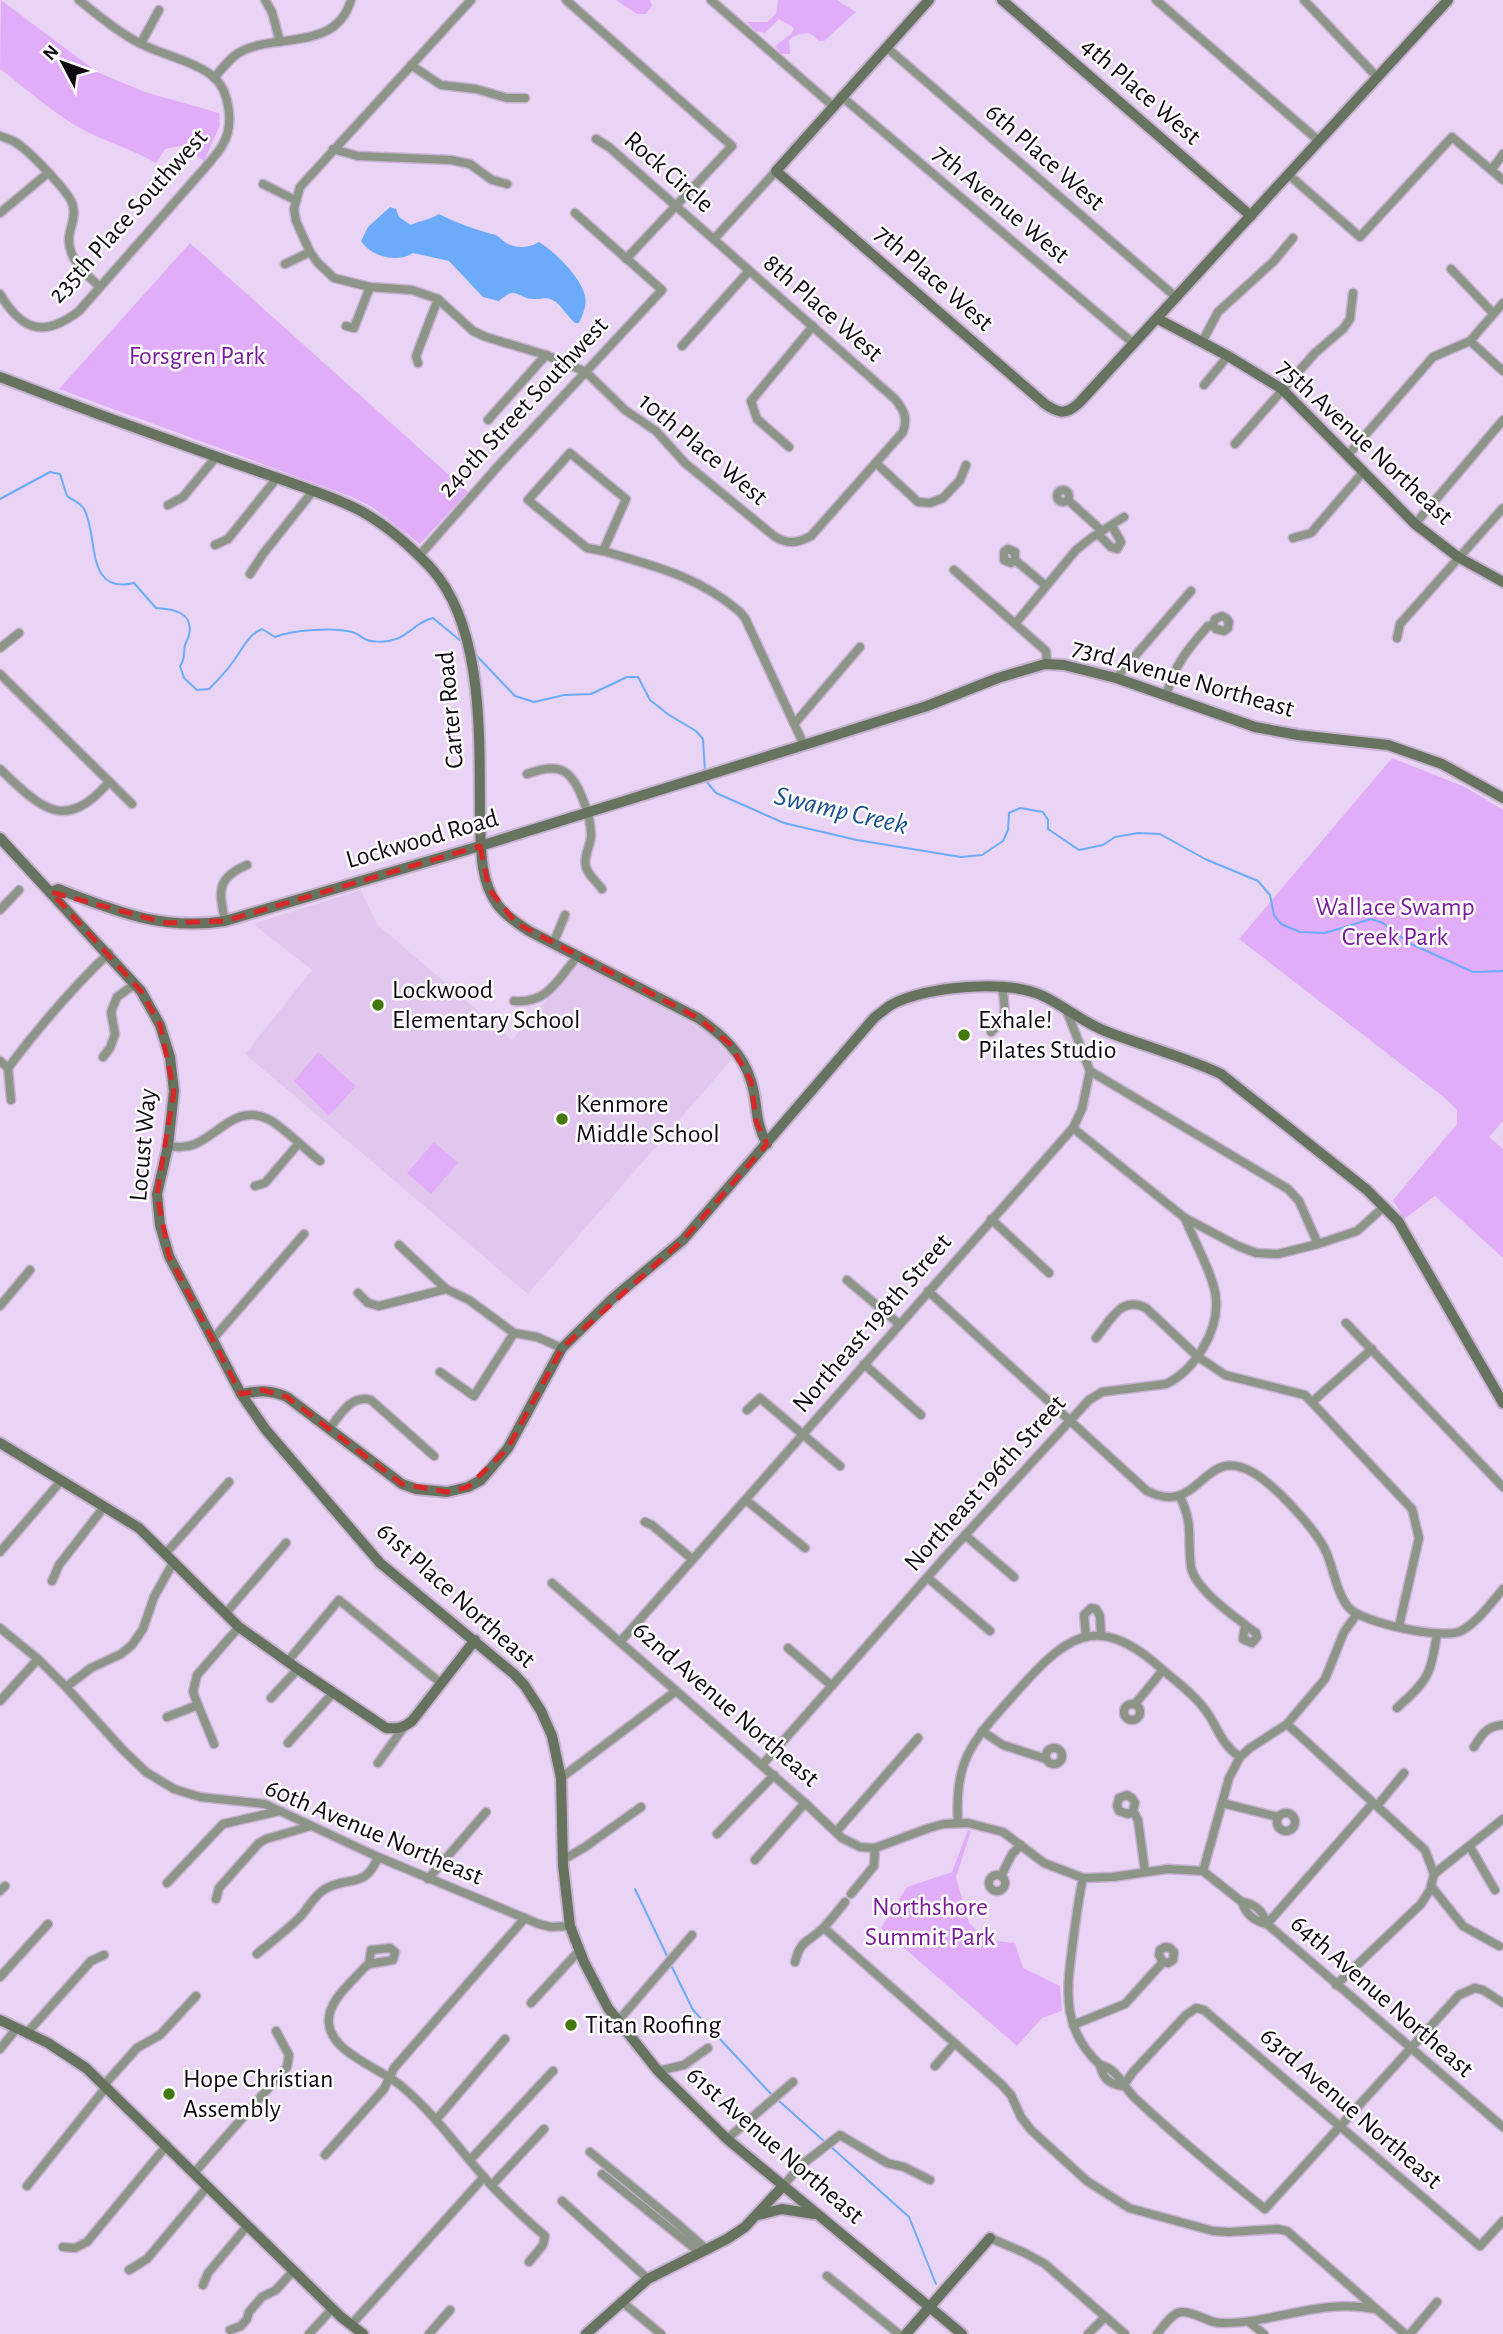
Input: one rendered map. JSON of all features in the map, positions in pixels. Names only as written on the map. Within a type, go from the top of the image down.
[{"type":"street","points":[[79,0],[104,21],[141,43],[192,65],[214,78],[242,51],[279,42],[303,40],[322,33],[338,23],[348,10],[351,0]]},
{"type":"street","points":[[265,0],[272,12],[279,42]]},
{"type":"street","points":[[471,0],[300,187],[295,200],[296,221],[310,252],[334,278],[370,288],[412,290],[438,299],[473,331],[546,355],[586,372]]},
{"type":"street","points":[[566,0],[732,146],[626,259],[575,214]]},
{"type":"street","points":[[711,0],[833,106]]},
{"type":"street","points":[[714,239],[929,0]]},
{"type":"street","name":"4th Place West","points":[[1002,0],[1251,216]]},
{"type":"street","points":[[1156,0],[1319,141]]},
{"type":"street","points":[[1304,0],[1378,78]]},
{"type":"street","points":[[1134,344],[1448,0]]},
{"type":"street","points":[[141,43],[159,10]]},
{"type":"street","name":"6th Place West","points":[[886,47],[1177,298]]},
{"type":"street","points":[[411,65],[440,85],[476,89],[507,98],[525,98]]},
{"type":"street","name":"235th Place Southwest","points":[[0,294],[18,319],[40,328],[65,322],[79,311],[224,143],[228,130],[228,108],[223,92],[214,78]]},
{"type":"street","name":"7th Avenue West","points":[[841,96],[1134,344]]},
{"type":"street","points":[[0,136],[16,142],[48,173],[74,204],[74,221],[69,238],[77,265],[100,288]]},
{"type":"street","points":[[1289,175],[1360,237],[1452,137],[1503,180]]},
{"type":"street","name":"Rock Circle","points":[[596,139],[609,147],[714,239]]},
{"type":"street","points":[[333,149],[358,156],[451,160],[470,164],[492,180],[507,184]]},
{"type":"street","points":[[1492,169],[1503,154]]},
{"type":"street","name":"7th Place West","points":[[776,171],[1053,410],[1065,412],[1080,402],[1134,344]]},
{"type":"street","points":[[0,213],[48,173]]},
{"type":"street","points":[[264,184],[295,200]]},
{"type":"street","points":[[1202,342],[1218,312],[1274,261],[1293,238]]},
{"type":"street","name":"8th Place West","points":[[714,239],[895,398],[904,410],[906,424],[903,432],[876,463]]},
{"type":"street","points":[[285,264],[310,252]]},
{"type":"street","name":"240th Street Southwest","points":[[419,556],[499,465],[662,290],[626,259]]},
{"type":"street","points":[[1451,269],[1493,313]]},
{"type":"street","points":[[682,346],[749,271]]},
{"type":"street","points":[[346,326],[354,328],[370,288]]},
{"type":"street","points":[[1235,444],[1315,353],[1343,329],[1350,319],[1353,293]]},
{"type":"street","points":[[418,363],[416,356],[438,299]]},
{"type":"street","points":[[1348,455],[1433,357],[1470,341],[1503,303]]},
{"type":"street","name":"75th Avenue Northeast","points":[[1158,319],[1228,356],[1282,389],[1415,524],[1458,557],[1503,582]]},
{"type":"street","points":[[789,447],[757,419],[751,401],[813,326]]},
{"type":"street","points":[[1470,341],[1503,370]]},
{"type":"street","points":[[488,420],[546,355]]},
{"type":"street","points":[[1204,385],[1228,356]]},
{"type":"street","name":"10th Place West","points":[[586,372],[625,410],[656,431],[685,463],[774,536],[789,543],[801,541],[820,528],[876,463]]},
{"type":"street","name":"Carter Road","points":[[0,377],[313,491],[365,513],[419,556],[443,584],[457,608],[466,632],[473,668],[478,731],[480,846],[489,889],[496,903],[516,923],[698,1018],[714,1029],[730,1044],[742,1061],[751,1081],[756,1121],[767,1144]]},
{"type":"street","points":[[1415,524],[1503,420]]},
{"type":"street","points":[[603,551],[626,499],[570,453],[528,500],[587,548],[694,580],[731,605],[745,618],[804,746]]},
{"type":"street","points":[[168,505],[183,497],[216,457]]},
{"type":"street","points":[[876,463],[918,502],[930,503],[943,498],[960,480],[965,465]]},
{"type":"street","points":[[1293,538],[1311,533],[1364,471]]},
{"type":"street","points":[[215,545],[228,540],[277,478]]},
{"type":"street","points":[[250,574],[313,491]]},
{"type":"street","points":[[1068,500],[1111,547],[1117,549],[1121,542],[1112,526]]},
{"type":"street","points":[[1397,638],[1400,624],[1503,508]]},
{"type":"street","points":[[1015,624],[1076,550],[1125,517]]},
{"type":"street","points":[[1014,560],[1046,586]]},
{"type":"street","name":"73rd Avenue Northeast","points":[[954,570],[1046,651],[1047,664]]},
{"type":"street","points":[[1116,678],[1192,591]]},
{"type":"street","points":[[1166,696],[1173,673],[1184,654],[1208,626],[1213,625]]},
{"type":"street","points":[[0,648],[19,633]]},
{"type":"street","points":[[795,723],[860,647]]},
{"type":"street","name":"73rd Avenue Northeast","points":[[804,746],[927,706],[1029,668],[1047,664],[1064,665],[1116,678],[1255,727],[1298,735],[1388,745],[1442,764],[1503,798]]},
{"type":"street","points":[[0,674],[132,804]]},
{"type":"street","name":"Lockwood Road","points":[[51,892],[58,890],[121,912],[166,923],[204,924],[225,921],[804,746]]},
{"type":"street","points":[[527,774],[544,768],[554,768],[575,779],[588,813],[591,837],[585,858],[587,871],[603,889]]},
{"type":"street","points":[[0,769],[33,801],[53,810],[80,808],[94,800],[109,782]]},
{"type":"street","name":"Locust Way","points":[[0,838],[109,953],[135,984],[159,1025],[170,1057],[174,1091],[168,1146],[157,1194],[160,1225],[169,1256],[230,1376]]},
{"type":"street","points":[[225,921],[220,892],[222,885],[235,870],[247,865]]},
{"type":"street","points":[[0,910],[19,890]]},
{"type":"street","points":[[553,944],[565,915]]},
{"type":"street","points":[[10,1100],[8,1068],[41,1024],[109,953]]},
{"type":"street","points":[[514,1001],[536,1000],[544,996],[577,957]]},
{"type":"street","points":[[103,1057],[115,1034],[111,1012],[117,997],[135,984]]},
{"type":"street","points":[[991,1032],[1005,1014],[1002,986]]},
{"type":"street","points":[[241,1394],[262,1390],[287,1397],[402,1484],[416,1489],[447,1492],[468,1487],[481,1480],[508,1448],[562,1348],[581,1326],[683,1240],[874,1018],[890,1006],[921,994],[1002,986],[1042,996],[1104,1031],[1221,1073],[1385,1206],[1398,1221],[1503,1403]]},
{"type":"street","points":[[1066,1009],[1090,1071],[1288,1189],[1298,1201],[1318,1244]]},
{"type":"street","points":[[0,1061],[8,1068]]},
{"type":"street","name":"Northeast 198th Street","points":[[620,1642],[1073,1128],[1083,1109],[1090,1071]]},
{"type":"street","points":[[168,1146],[196,1144],[230,1120],[248,1116],[268,1119],[320,1161]]},
{"type":"street","points":[[1073,1128],[1185,1218],[1256,1253],[1278,1254],[1357,1231],[1385,1206]]},
{"type":"street","points":[[255,1186],[265,1183],[299,1143]]},
{"type":"street","name":"Northeast 196th Street","points":[[762,1765],[965,1535],[1089,1400],[1102,1392],[1166,1384],[1175,1380],[1197,1356],[1206,1341],[1216,1299],[1185,1218]]},
{"type":"street","points":[[991,1219],[1049,1273]]},
{"type":"street","points":[[212,1340],[304,1234]]},
{"type":"street","points":[[399,1245],[446,1289],[469,1300],[514,1333],[537,1337],[562,1348]]},
{"type":"street","points":[[0,1306],[30,1270]]},
{"type":"street","points":[[847,1280],[899,1324]]},
{"type":"street","points":[[358,1293],[368,1303],[379,1306],[446,1289]]},
{"type":"street","points":[[928,1291],[1147,1491],[1164,1497],[1180,1497],[1220,1467],[1230,1465],[1257,1475],[1320,1540],[1343,1599],[1357,1614],[1370,1620],[1437,1634],[1451,1634],[1470,1625],[1503,1589]]},
{"type":"street","points":[[1096,1338],[1122,1307],[1130,1303],[1146,1308],[1197,1356],[1225,1376],[1305,1395],[1412,1509],[1419,1538],[1399,1626]]},
{"type":"street","points":[[1346,1323],[1503,1486]]},
{"type":"street","points":[[440,1372],[474,1396],[514,1333]]},
{"type":"street","points":[[1312,1402],[1372,1349]]},
{"type":"street","points":[[864,1364],[921,1415]]},
{"type":"street","name":"61st Place Northeast","points":[[230,1376],[266,1430],[380,1563],[517,1677],[541,1711],[552,1736],[561,1778],[563,1860],[570,1926]]},
{"type":"street","points":[[329,1429],[352,1401],[364,1398],[371,1400],[434,1455]]},
{"type":"street","points":[[747,1410],[760,1398],[840,1466]]},
{"type":"street","points":[[0,1443],[139,1528],[239,1627],[298,1670],[386,1728],[404,1727]]},
{"type":"street","points":[[0,1552],[61,1481]]},
{"type":"street","points":[[66,1687],[90,1668],[121,1654],[132,1645],[143,1629],[170,1557],[229,1482]]},
{"type":"street","points":[[1180,1497],[1190,1523],[1194,1577],[1245,1626]]},
{"type":"street","points":[[746,1500],[804,1548]]},
{"type":"street","points":[[51,1581],[59,1565],[104,1507]]},
{"type":"street","points":[[645,1522],[692,1559]]},
{"type":"street","points":[[965,1535],[1014,1577]]},
{"type":"street","points":[[225,1614],[286,1543]]},
{"type":"street","points":[[928,1578],[990,1631]]},
{"type":"street","name":"62nd Avenue Northeast","points":[[552,1583],[836,1832],[854,1845],[875,1849]]},
{"type":"street","points":[[287,1662],[339,1600],[442,1684]]},
{"type":"street","points":[[1086,1637],[1084,1615],[1087,1610],[1093,1608],[1100,1616],[1101,1636]]},
{"type":"street","points":[[795,1962],[798,1948],[824,1928],[874,1866],[875,1849],[929,1828],[958,1823],[990,1827],[1003,1832],[1055,1869],[1083,1878],[1185,1868],[1203,1871],[1229,1779],[1240,1758],[1250,1748],[1287,1724],[1325,1679],[1340,1641],[1357,1614]]},
{"type":"street","points":[[214,1744],[193,1692],[197,1675],[239,1627]]},
{"type":"street","name":"60th Avenue Northeast","points":[[0,1628],[38,1659],[146,1772],[174,1789],[200,1797],[265,1804],[428,1879],[525,1918],[551,1927],[570,1926]]},
{"type":"street","points":[[1397,1708],[1427,1678],[1437,1634]]},
{"type":"street","points":[[958,1823],[957,1790],[962,1765],[971,1746],[1045,1660],[1064,1645],[1086,1637],[1112,1637],[1132,1644],[1204,1707],[1225,1745],[1240,1758]]},
{"type":"street","points":[[378,1763],[475,1640]]},
{"type":"street","points":[[788,1648],[832,1686]]},
{"type":"street","points":[[0,1701],[38,1659]]},
{"type":"street","points":[[271,1698],[298,1670]]},
{"type":"street","points":[[1135,1704],[1163,1670]]},
{"type":"street","points":[[561,1778],[676,1691]]},
{"type":"street","points":[[288,1743],[334,1693]]},
{"type":"street","points":[[167,1717],[198,1705]]},
{"type":"street","points":[[1287,1724],[1425,1850],[1434,1874],[1421,1904],[1336,1985]]},
{"type":"street","points":[[1474,1747],[1482,1734],[1491,1727],[1503,1725]]},
{"type":"street","points":[[982,1731],[1003,1745],[1046,1759]]},
{"type":"street","points":[[836,1832],[918,1738]]},
{"type":"street","points":[[1267,1924],[1404,1773]]},
{"type":"street","points":[[716,1834],[774,1775]]},
{"type":"street","points":[[755,1860],[805,1803]]},
{"type":"street","points":[[1222,1803],[1278,1817]]},
{"type":"street","points":[[563,1860],[641,1807]]},
{"type":"street","points":[[167,1883],[223,1824],[280,1811]]},
{"type":"street","points":[[1133,1811],[1138,1821],[1145,1872]]},
{"type":"street","points":[[428,1879],[486,1812]]},
{"type":"street","points":[[1434,1874],[1503,1819]]},
{"type":"street","points":[[216,1899],[219,1888],[259,1843],[312,1826]]},
{"type":"street","points":[[1001,1876],[1012,1854],[1021,1845]]},
{"type":"street","points":[[1470,1847],[1495,1890]]},
{"type":"street","points":[[257,1954],[297,1920],[314,1897],[334,1885],[363,1879],[373,1869],[378,1857]]},
{"type":"street","name":"64th Avenue Northeast","points":[[1203,1871],[1242,1902],[1252,1903],[1264,1914],[1267,1924],[1503,2127]]},
{"type":"street","points":[[1083,1878],[1067,1986],[1068,2005],[1080,2043],[1100,2065],[1109,2067],[1119,2076],[1123,2086],[1197,2154],[1265,2209],[1464,1991],[1475,1988],[1483,1990],[1503,2003]]},
{"type":"street","points":[[1431,1886],[1463,1926],[1499,1946]]},
{"type":"street","points":[[326,2155],[384,2089],[394,2068],[525,1918]]},
{"type":"street","points":[[0,1977],[48,1924]]},
{"type":"street","name":"61st Avenue Northeast","points":[[570,1926],[607,2008],[658,2071],[727,2139],[962,2334]]},
{"type":"street","points":[[824,1928],[1001,2084],[1011,2095],[1031,2130],[1055,2153],[1087,2181],[1129,2208],[1213,2231],[1287,2231],[1407,2334],[1437,2302]]},
{"type":"street","points":[[618,2021],[692,1936]]},
{"type":"street","points":[[531,2003],[579,1951]]},
{"type":"street","points":[[0,2049],[22,2031],[91,1961],[104,1955]]},
{"type":"street","points":[[1073,2025],[1125,2004],[1163,1962]]},
{"type":"street","points":[[369,1964],[333,2004],[328,2025],[332,2036],[349,2053],[399,2084],[436,2120],[484,2178],[545,2236],[543,2245],[528,2262]]},
{"type":"street","points":[[27,2186],[137,2048],[160,2035],[196,1996]]},
{"type":"street","name":"63rd Avenue Northeast","points":[[1123,2086],[1140,2064],[1192,2010],[1199,2008],[1209,2012],[1480,2246],[1503,2221]]},
{"type":"street","points":[[0,2020],[68,2054],[106,2085],[332,2309],[363,2334]]},
{"type":"street","points":[[195,2172],[287,2067],[289,2055],[276,2031]]},
{"type":"street","points":[[436,2120],[505,2039]]},
{"type":"street","points":[[935,2066],[954,2044]]},
{"type":"street","points":[[658,2071],[684,2065],[708,2048]]},
{"type":"street","points":[[470,2160],[553,2071]]},
{"type":"street","points":[[727,2139],[793,2082]]},
{"type":"street","points":[[492,2185],[544,2129]]},
{"type":"street","points":[[587,2332],[648,2279],[736,2233],[758,2215],[800,2166],[841,2135],[887,2163],[904,2167],[930,2180]]},
{"type":"street","points":[[63,2248],[75,2248],[87,2242],[167,2145]]},
{"type":"street","points":[[590,2152],[703,2251]]},
{"type":"street","points":[[602,2174],[703,2251]]},
{"type":"street","points":[[351,2325],[484,2178]]},
{"type":"street","points":[[129,2270],[147,2259],[208,2186]]},
{"type":"street","points":[[562,2202],[648,2279]]},
{"type":"street","points":[[758,2215],[791,2209],[820,2216]]},
{"type":"street","points":[[203,2285],[208,2273],[248,2225]]},
{"type":"street","points":[[906,2334],[990,2238],[1045,2264],[1125,2334]]},
{"type":"street","points":[[230,2330],[241,2326],[247,2319],[248,2312],[262,2297],[276,2290],[294,2270]]},
{"type":"street","points":[[827,2276],[899,2334]]},
{"type":"street","points":[[621,2301],[661,2334]]},
{"type":"street","points":[[1157,2334],[1176,2313],[1189,2313],[1219,2324],[1249,2322],[1302,2310],[1342,2305],[1378,2310]]},
{"type":"street","points":[[309,2334],[332,2309]]},
{"type":"street","points":[[429,2334],[450,2310]]},
{"type":"street","points":[[1088,2334],[1104,2316]]},
{"type":"street","points":[[1249,2322],[1264,2334]]},
{"type":"highlighted area","points":[[480,846],[489,889],[516,923],[698,1018],[730,1044],[751,1081],[756,1121],[767,1144],[683,1240],[562,1348],[508,1448],[468,1487],[447,1492],[402,1484],[287,1397],[263,1390],[241,1394],[169,1256],[157,1194],[174,1091],[160,1025],[141,991],[51,892],[166,923],[225,921]]},
{"type":"shaded area","points":[[361,890],[377,924],[512,1040],[577,964],[679,1016],[710,1035],[732,1059],[528,1294],[245,1054],[312,970],[253,924]]},
{"type":"green space","points":[[1,0],[97,72],[145,92],[219,113],[220,125],[204,161],[181,146],[165,149],[156,163],[80,128],[0,69]]},
{"type":"green space","points":[[616,0],[650,0],[652,6],[646,14],[637,14]]},
{"type":"green space","points":[[778,0],[837,0],[856,12],[824,41],[818,41],[812,35],[800,34],[789,40],[790,54],[781,54],[775,46],[791,34],[794,28],[779,19],[765,33],[755,31],[747,22],[767,22],[776,14]]},
{"type":"green space","name":"Forsgren Park","points":[[190,243],[468,492],[420,544],[372,507],[352,497],[59,389]]},
{"type":"green space","name":"Wallace Swamp Creek Park","points":[[1392,758],[1465,787],[1503,810],[1503,1121],[1489,1137],[1503,1149],[1503,1258],[1435,1196],[1404,1219],[1393,1200],[1457,1124],[1457,1110],[1239,939]]},
{"type":"green space","points":[[318,1052],[356,1086],[329,1116],[294,1081]]},
{"type":"green space","points":[[434,1142],[458,1163],[431,1194],[407,1173]]},
{"type":"green space","name":"Northshore Summit Park","points":[[968,1830],[971,1831],[956,1877],[969,1923],[987,1940],[1015,1943],[1023,1968],[1060,1986],[1062,2011],[1042,2018],[1017,2046],[881,1928],[907,1887],[952,1872]]},
{"type":"water","points":[[390,207],[396,209],[399,217],[411,225],[439,214],[465,226],[496,235],[514,246],[527,247],[539,242],[566,266],[583,289],[585,303],[579,323],[575,323],[559,304],[550,299],[529,298],[514,293],[499,301],[483,297],[449,261],[413,253],[400,258],[385,257],[371,251],[361,241],[368,227]]},
{"type":"waterway","name":"Swamp Creek","points":[[0,499],[50,472],[60,474],[67,496],[84,509],[100,572],[107,580],[118,584],[134,583],[156,608],[181,613],[188,621],[189,636],[180,666],[184,678],[197,690],[209,689],[227,670],[248,640],[262,629],[275,637],[302,631],[344,630],[369,641],[384,642],[402,637],[422,622],[433,618],[462,642]]},
{"type":"waterway","name":"Swamp Creek","points":[[474,653],[515,696],[534,702],[564,695],[591,694],[627,677],[638,677],[650,700],[696,731],[703,739],[705,772]]},
{"type":"waterway","name":"Swamp Creek","points":[[706,781],[716,793],[784,823],[857,840],[961,857],[982,855],[1003,841],[1008,830],[1009,813],[1020,808],[1043,812],[1048,820],[1048,829],[1079,850],[1103,845],[1115,837],[1138,833],[1160,834],[1205,859],[1258,881],[1270,895],[1274,915],[1281,924],[1300,932],[1325,933],[1371,919],[1383,923],[1409,943],[1473,972],[1503,971]]},
{"type":"waterway","points":[[635,1889],[668,1958]]},
{"type":"waterway","points":[[670,1963],[693,2010],[771,2094]]},
{"type":"waterway","points":[[779,2101],[825,2142]]},
{"type":"waterway","points":[[829,2145],[909,2217],[936,2284]]},
{"type":"place","name":"Lockwood Elementary School","points":[[378,1005]]},
{"type":"place","name":"Exhale! Pilates Studio","points":[[964,1035]]},
{"type":"place","name":"Kenmore Middle School","points":[[562,1119]]},
{"type":"place","name":"Titan Roofing","points":[[571,2025]]},
{"type":"place","name":"Hope Christian Assembly","points":[[169,2094]]}]
